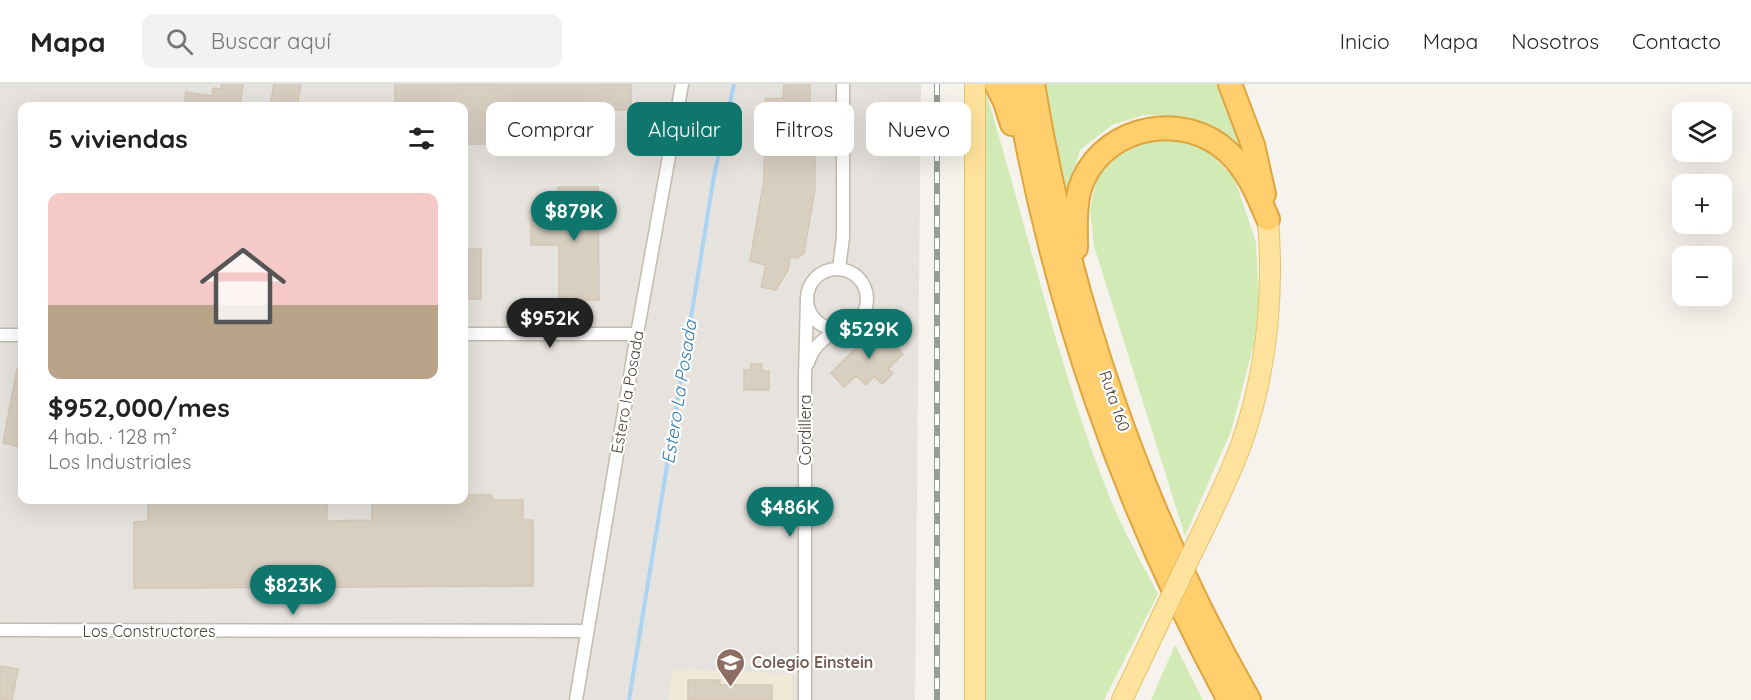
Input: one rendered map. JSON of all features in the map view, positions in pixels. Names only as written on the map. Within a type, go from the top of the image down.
[{"type":"highway","points":[[996,84],[1005,102],[1034,181]]},
{"type":"highway","name":"Ruta 160","points":[[1016,84],[1034,181],[1063,300],[1112,446],[1166,575],[1229,700]]},
{"type":"highway","name":"Ruta 160","points":[[1033,84],[1054,192],[1079,291],[1116,406],[1152,501],[1195,597],[1249,700]]},
{"type":"highway","points":[[1230,84],[1253,145],[1268,219]]},
{"type":"highway","points":[[1079,291],[1076,217],[1083,182],[1093,164],[1106,149],[1139,131],[1162,127],[1186,129],[1197,132],[1220,145],[1244,171],[1268,219]]},
{"type":"main road","points":[[975,84],[975,700]]},
{"type":"main road","points":[[1122,700],[1232,469],[1255,398],[1265,347],[1269,305],[1268,219]]},
{"type":"street","name":"Estero la Posada","points":[[576,700],[637,334],[682,84]]},
{"type":"street","points":[[839,269],[843,237],[843,84]]},
{"type":"street","name":"Cordillera","points":[[805,376],[810,355],[815,346],[841,328],[850,326],[864,312],[867,293],[857,276],[849,271],[839,269],[821,274],[813,281],[807,299],[805,376],[805,700]]},
{"type":"street","points":[[807,299],[814,317],[821,324],[831,328],[841,328]]},
{"type":"street","points":[[468,334],[637,334]]},
{"type":"street","points":[[0,335],[18,335]]},
{"type":"street","name":"Los Constructores","points":[[0,630],[587,631]]},
{"type":"shaded area","points":[[0,84],[921,84],[921,102],[866,102],[866,156],[920,156],[915,700],[0,700]]},
{"type":"shaded area","name":"Colegio Einstein","points":[[673,669],[792,674],[792,700],[668,700]]},
{"type":"green space","points":[[1045,84],[1220,84],[1247,151],[1209,125],[1179,116],[1144,115],[1112,125],[1080,150],[1067,193],[1063,184]]},
{"type":"green space","points":[[983,89],[987,96],[1056,339],[1087,436],[1116,511],[1158,594],[1104,700],[984,700]]},
{"type":"green space","points":[[1169,137],[1204,148],[1234,177],[1256,242],[1260,321],[1231,431],[1185,536],[1094,246],[1090,210],[1098,171],[1108,157],[1140,143]]},
{"type":"green space","points":[[1175,645],[1203,700],[1151,700]]},
{"type":"building","points":[[222,84],[243,84],[241,102],[185,102],[186,92],[212,96],[213,88],[221,89]]},
{"type":"building","points":[[274,84],[301,84],[298,102],[271,102]]},
{"type":"building","points":[[395,84],[631,84],[631,102],[627,102],[627,110],[615,110],[615,102],[486,102],[486,144],[468,144],[468,102],[395,102]]},
{"type":"building","points":[[784,84],[810,84],[810,102],[765,102],[765,99],[783,98]]},
{"type":"building","points":[[764,156],[815,156],[815,189],[804,253],[797,258],[790,257],[788,270],[776,290],[761,287],[766,265],[750,261],[764,180]]},
{"type":"building","points":[[558,187],[598,187],[599,300],[559,300],[559,245],[531,245],[531,219],[558,219]]},
{"type":"building","points":[[468,249],[481,249],[481,299],[468,299]]},
{"type":"building","points":[[873,324],[903,354],[888,369],[893,373],[882,384],[874,376],[866,385],[856,376],[844,387],[831,373],[868,336],[864,333]]},
{"type":"building","points":[[751,364],[762,364],[762,371],[769,371],[769,390],[744,390],[744,370],[751,370]]},
{"type":"building","points":[[17,369],[18,369],[18,446],[3,443]]},
{"type":"building","points":[[468,495],[492,495],[492,500],[523,500],[523,520],[533,520],[533,586],[134,588],[134,522],[148,521],[148,504],[327,504],[327,521],[372,520],[372,504],[468,504]]},
{"type":"building","points":[[0,666],[18,669],[12,700],[0,700]]},
{"type":"building","points":[[688,680],[720,680],[720,685],[772,685],[772,700],[688,700]]},
{"type":"waterway","name":"Estero La Posada","points":[[629,700],[714,176],[734,84]]},
{"type":"railway","points":[[937,84],[937,700]]},
{"type":"place","name":"Colegio Einstein","points":[[731,688]]}]
